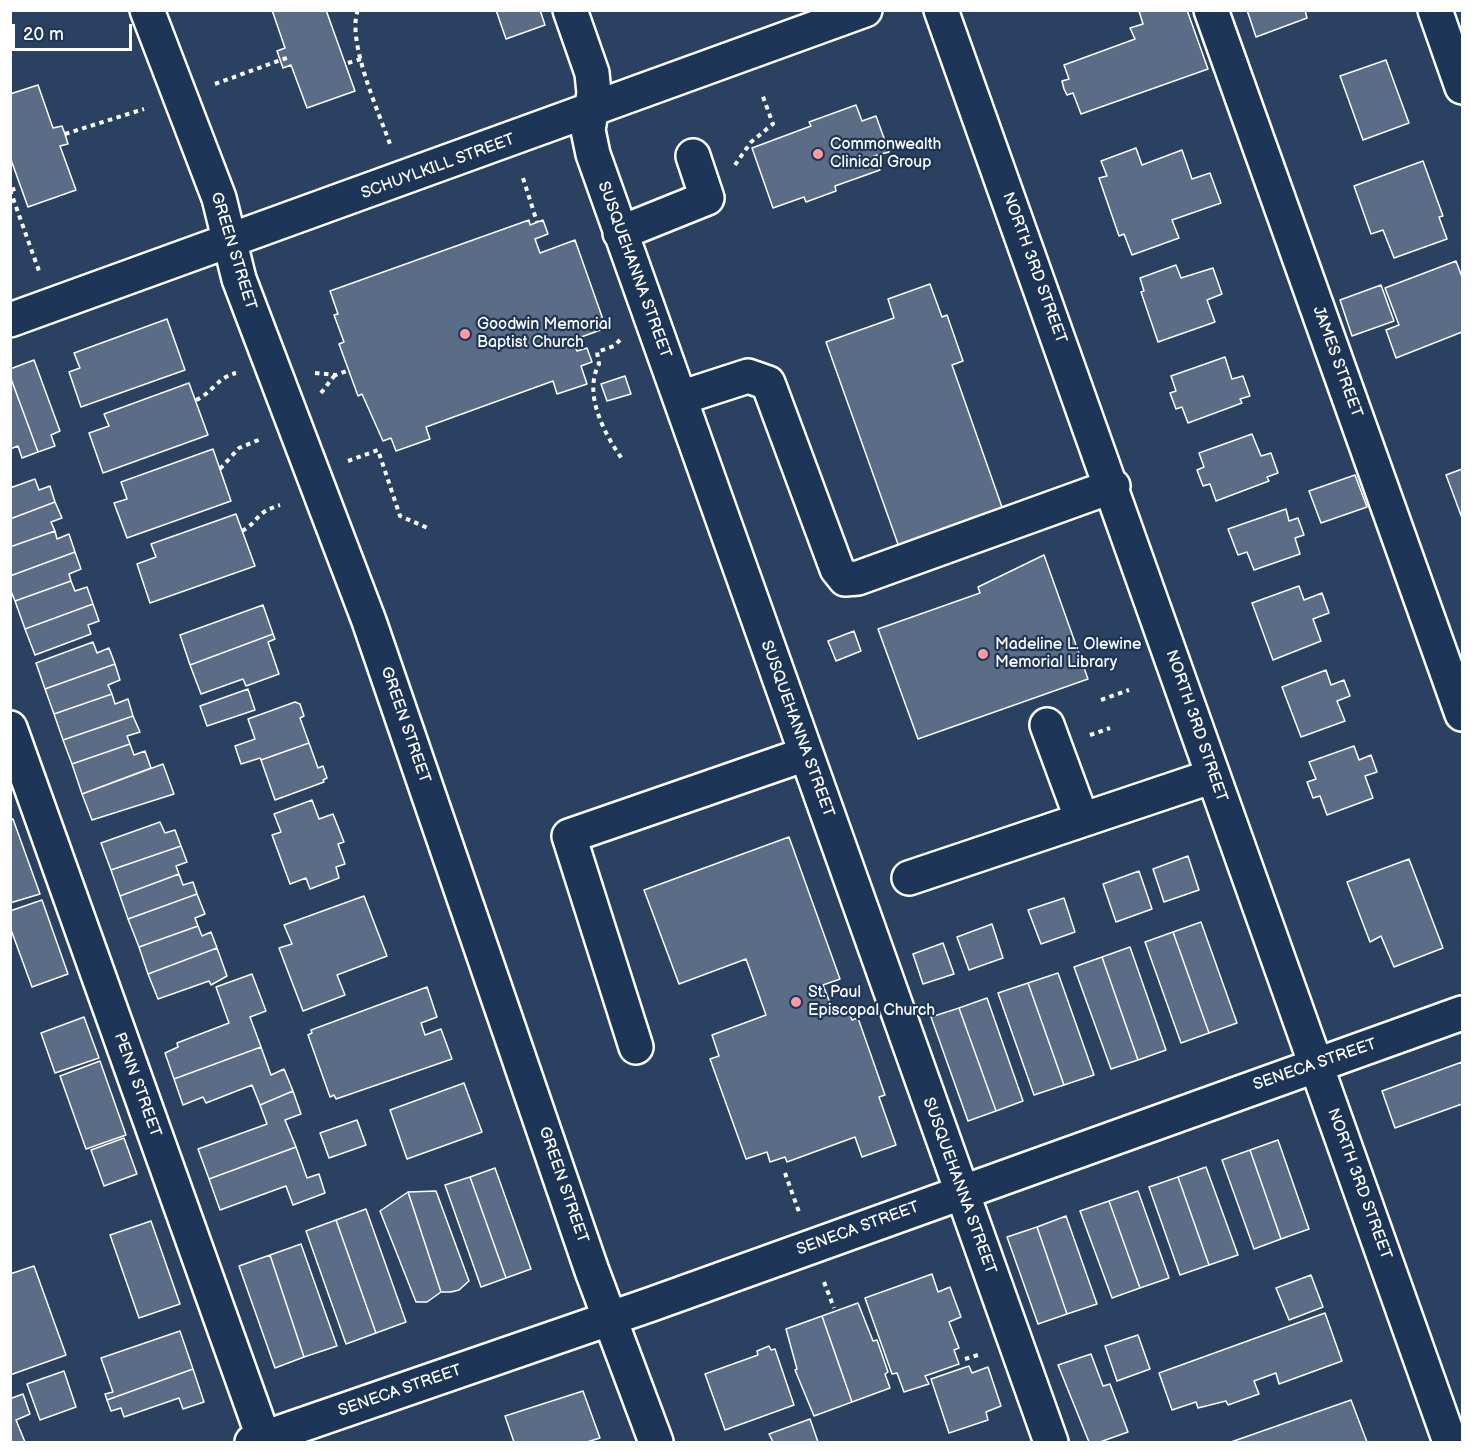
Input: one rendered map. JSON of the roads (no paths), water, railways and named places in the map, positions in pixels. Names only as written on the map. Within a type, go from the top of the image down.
[{"type":"street","name":"GREEN STREET","points":[[147,10],[219,198],[238,279],[369,621],[610,1318],[656,1443]]},
{"type":"street","name":"SUSQUEHANNA STREET","points":[[570,10],[592,73],[592,111],[588,130],[593,154],[1051,1443]]},
{"type":"street","name":"SCHUYLKILL STREET","points":[[10,320],[592,111],[865,10]]},
{"type":"street","name":"NORTH 3RD STREET","points":[[941,10],[1113,486],[1213,776],[1450,1443]]},
{"type":"street","name":"JAMES STREET","points":[[1211,10],[1462,714]]},
{"type":"street","points":[[1436,10],[1462,87]]},
{"type":"street","points":[[621,233],[707,198],[693,156]]},
{"type":"street","points":[[680,398],[748,375],[768,383],[837,569],[845,579],[858,578],[1113,486]]},
{"type":"street","points":[[1047,725],[1082,820]]},
{"type":"street","name":"PENN STREET","points":[[10,728],[260,1441]]},
{"type":"street","points":[[636,1047],[570,836],[806,754]]},
{"type":"street","points":[[909,878],[1213,776]]},
{"type":"street","name":"SENECA STREET","points":[[260,1441],[1462,1013]]},
{"type":"place","name":"Commonwealth Clinical Group","points":[[818,154]]},
{"type":"place","name":"Goodwin Memorial Baptist Church","points":[[465,334]]},
{"type":"place","name":"Madeline L. Olewine Memorial Library","points":[[983,654]]},
{"type":"place","name":"St. Paul Episcopal Church","points":[[796,1002]]}]
